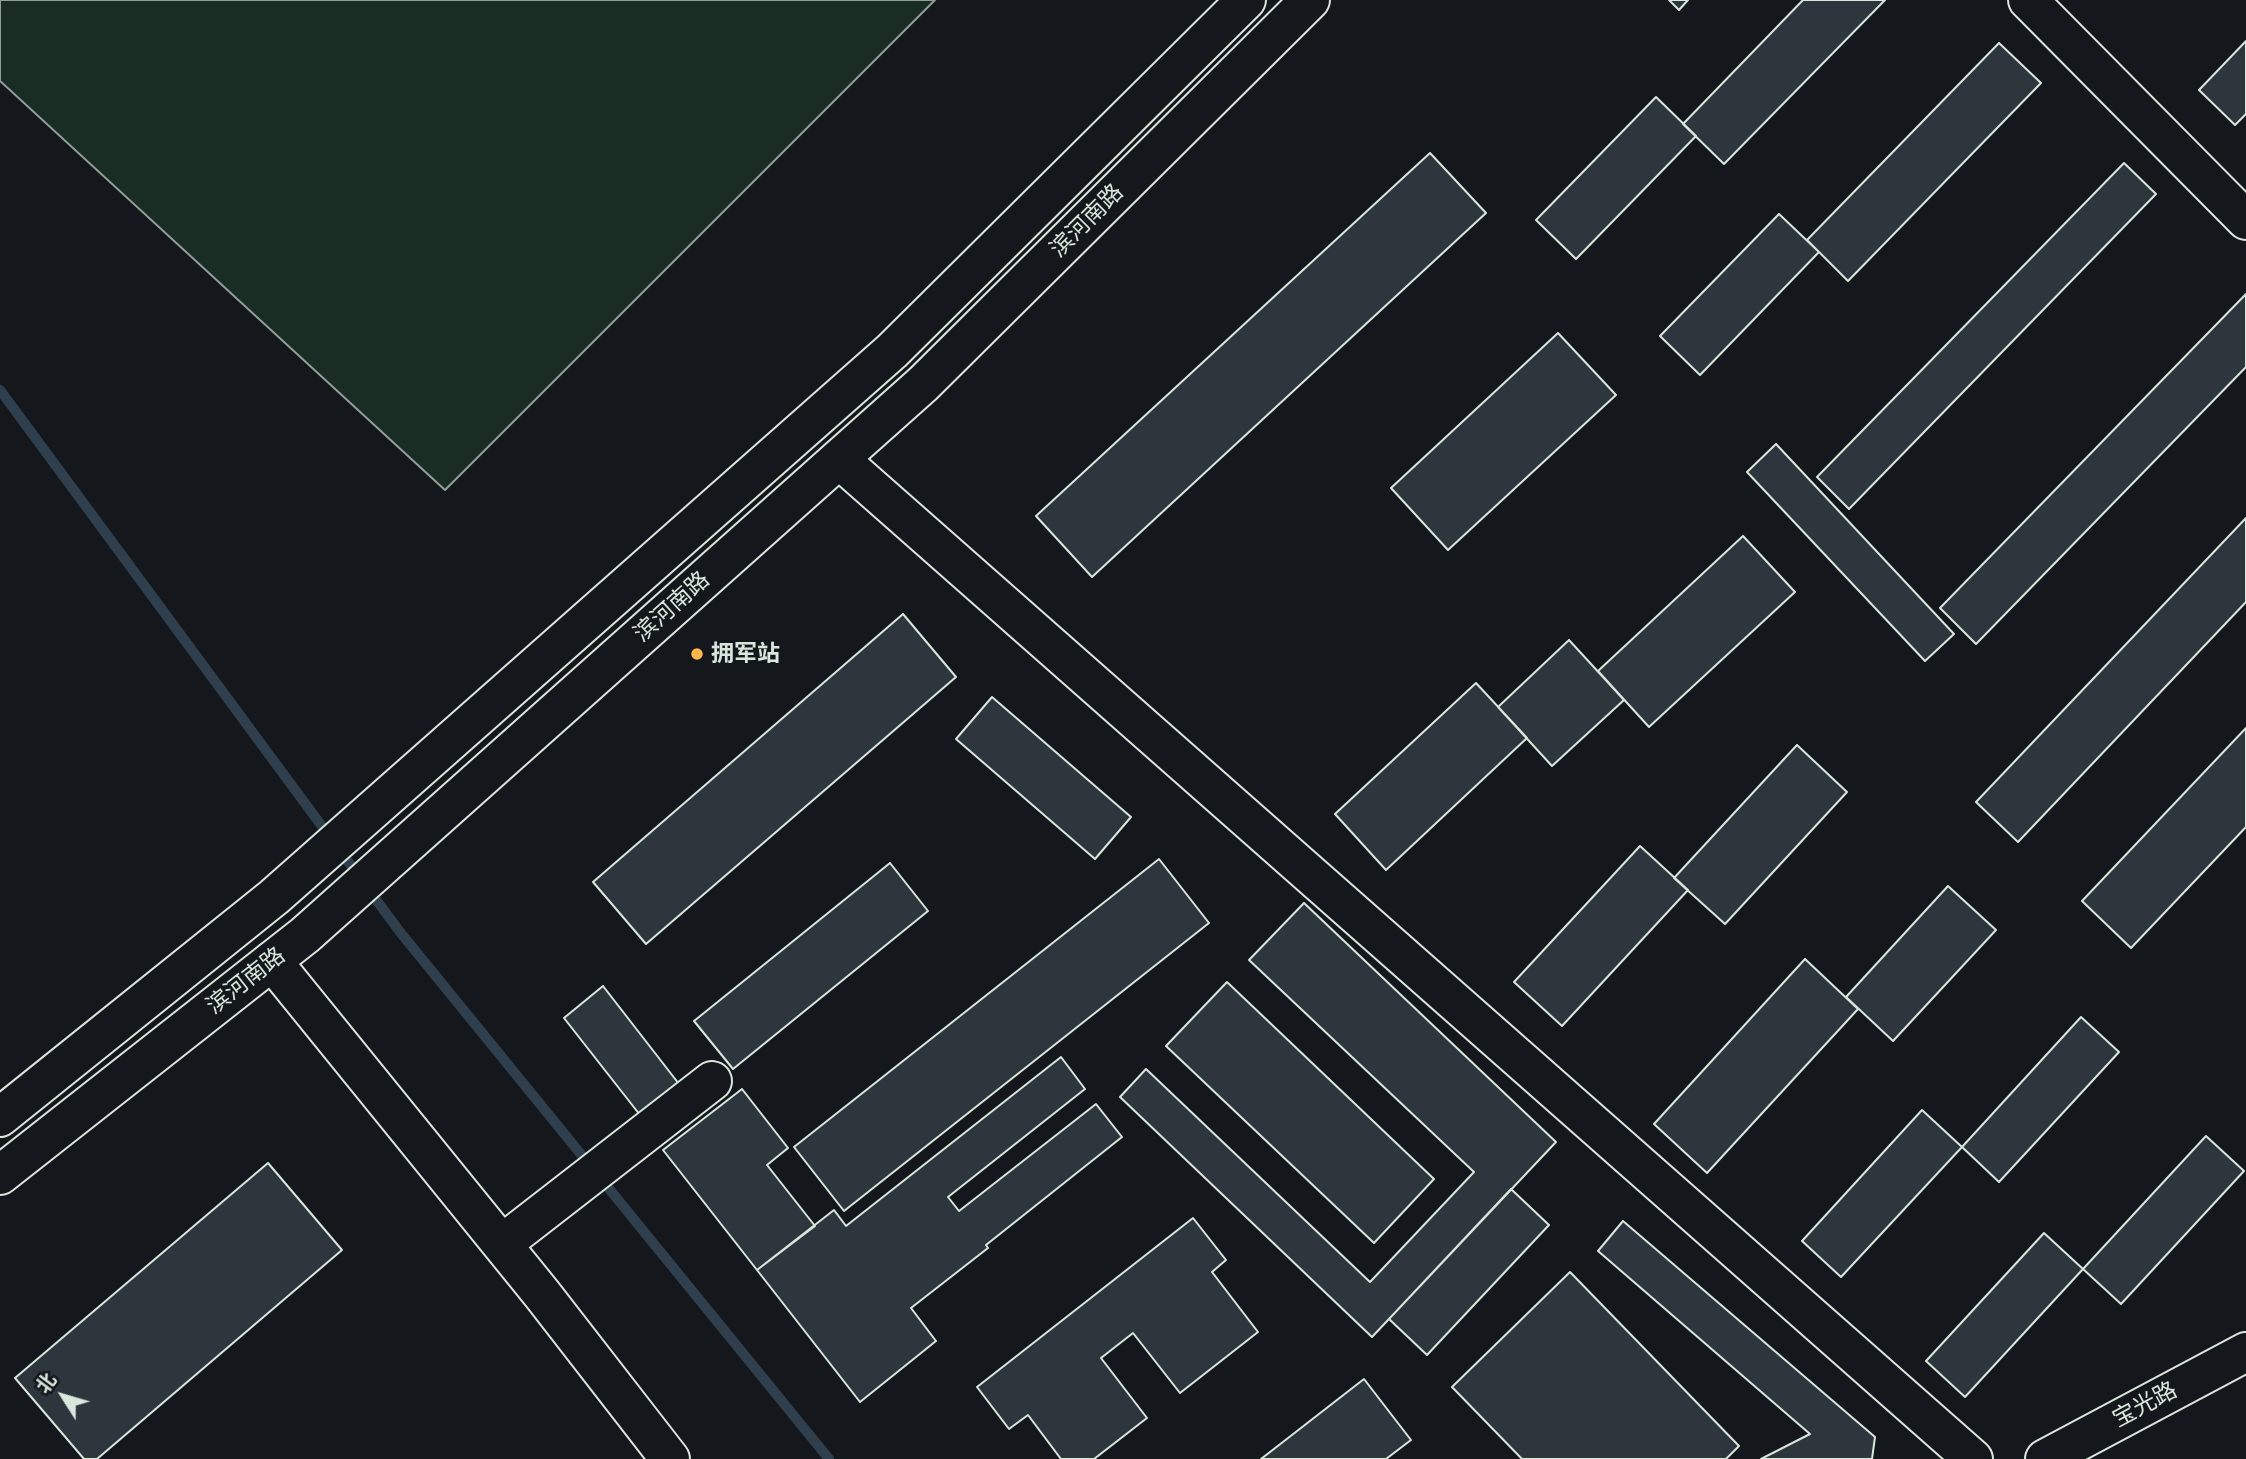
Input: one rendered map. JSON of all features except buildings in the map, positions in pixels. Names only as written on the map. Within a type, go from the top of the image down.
[{"type":"main road","name":"滨河南路","points":[[0,1117],[274,897],[892,351],[1246,0]]},
{"type":"main road","name":"滨河南路","points":[[0,1175],[305,935],[923,384],[1310,0]]},
{"type":"main road","points":[[2028,0],[2246,220]]},
{"type":"main road","points":[[839,459],[1973,1459]]},
{"type":"main road","points":[[272,961],[502,1244],[670,1459]]},
{"type":"main road","points":[[502,1244],[712,1081]]},
{"type":"main road","name":"宝光路","points":[[2045,1459],[2246,1352]]},
{"type":"green space","points":[[0,0],[935,0],[445,490],[0,81]]},
{"type":"waterway","points":[[0,390],[400,932],[829,1459]]},
{"type":"place","name":"拥军站","points":[[697,654]]}]
